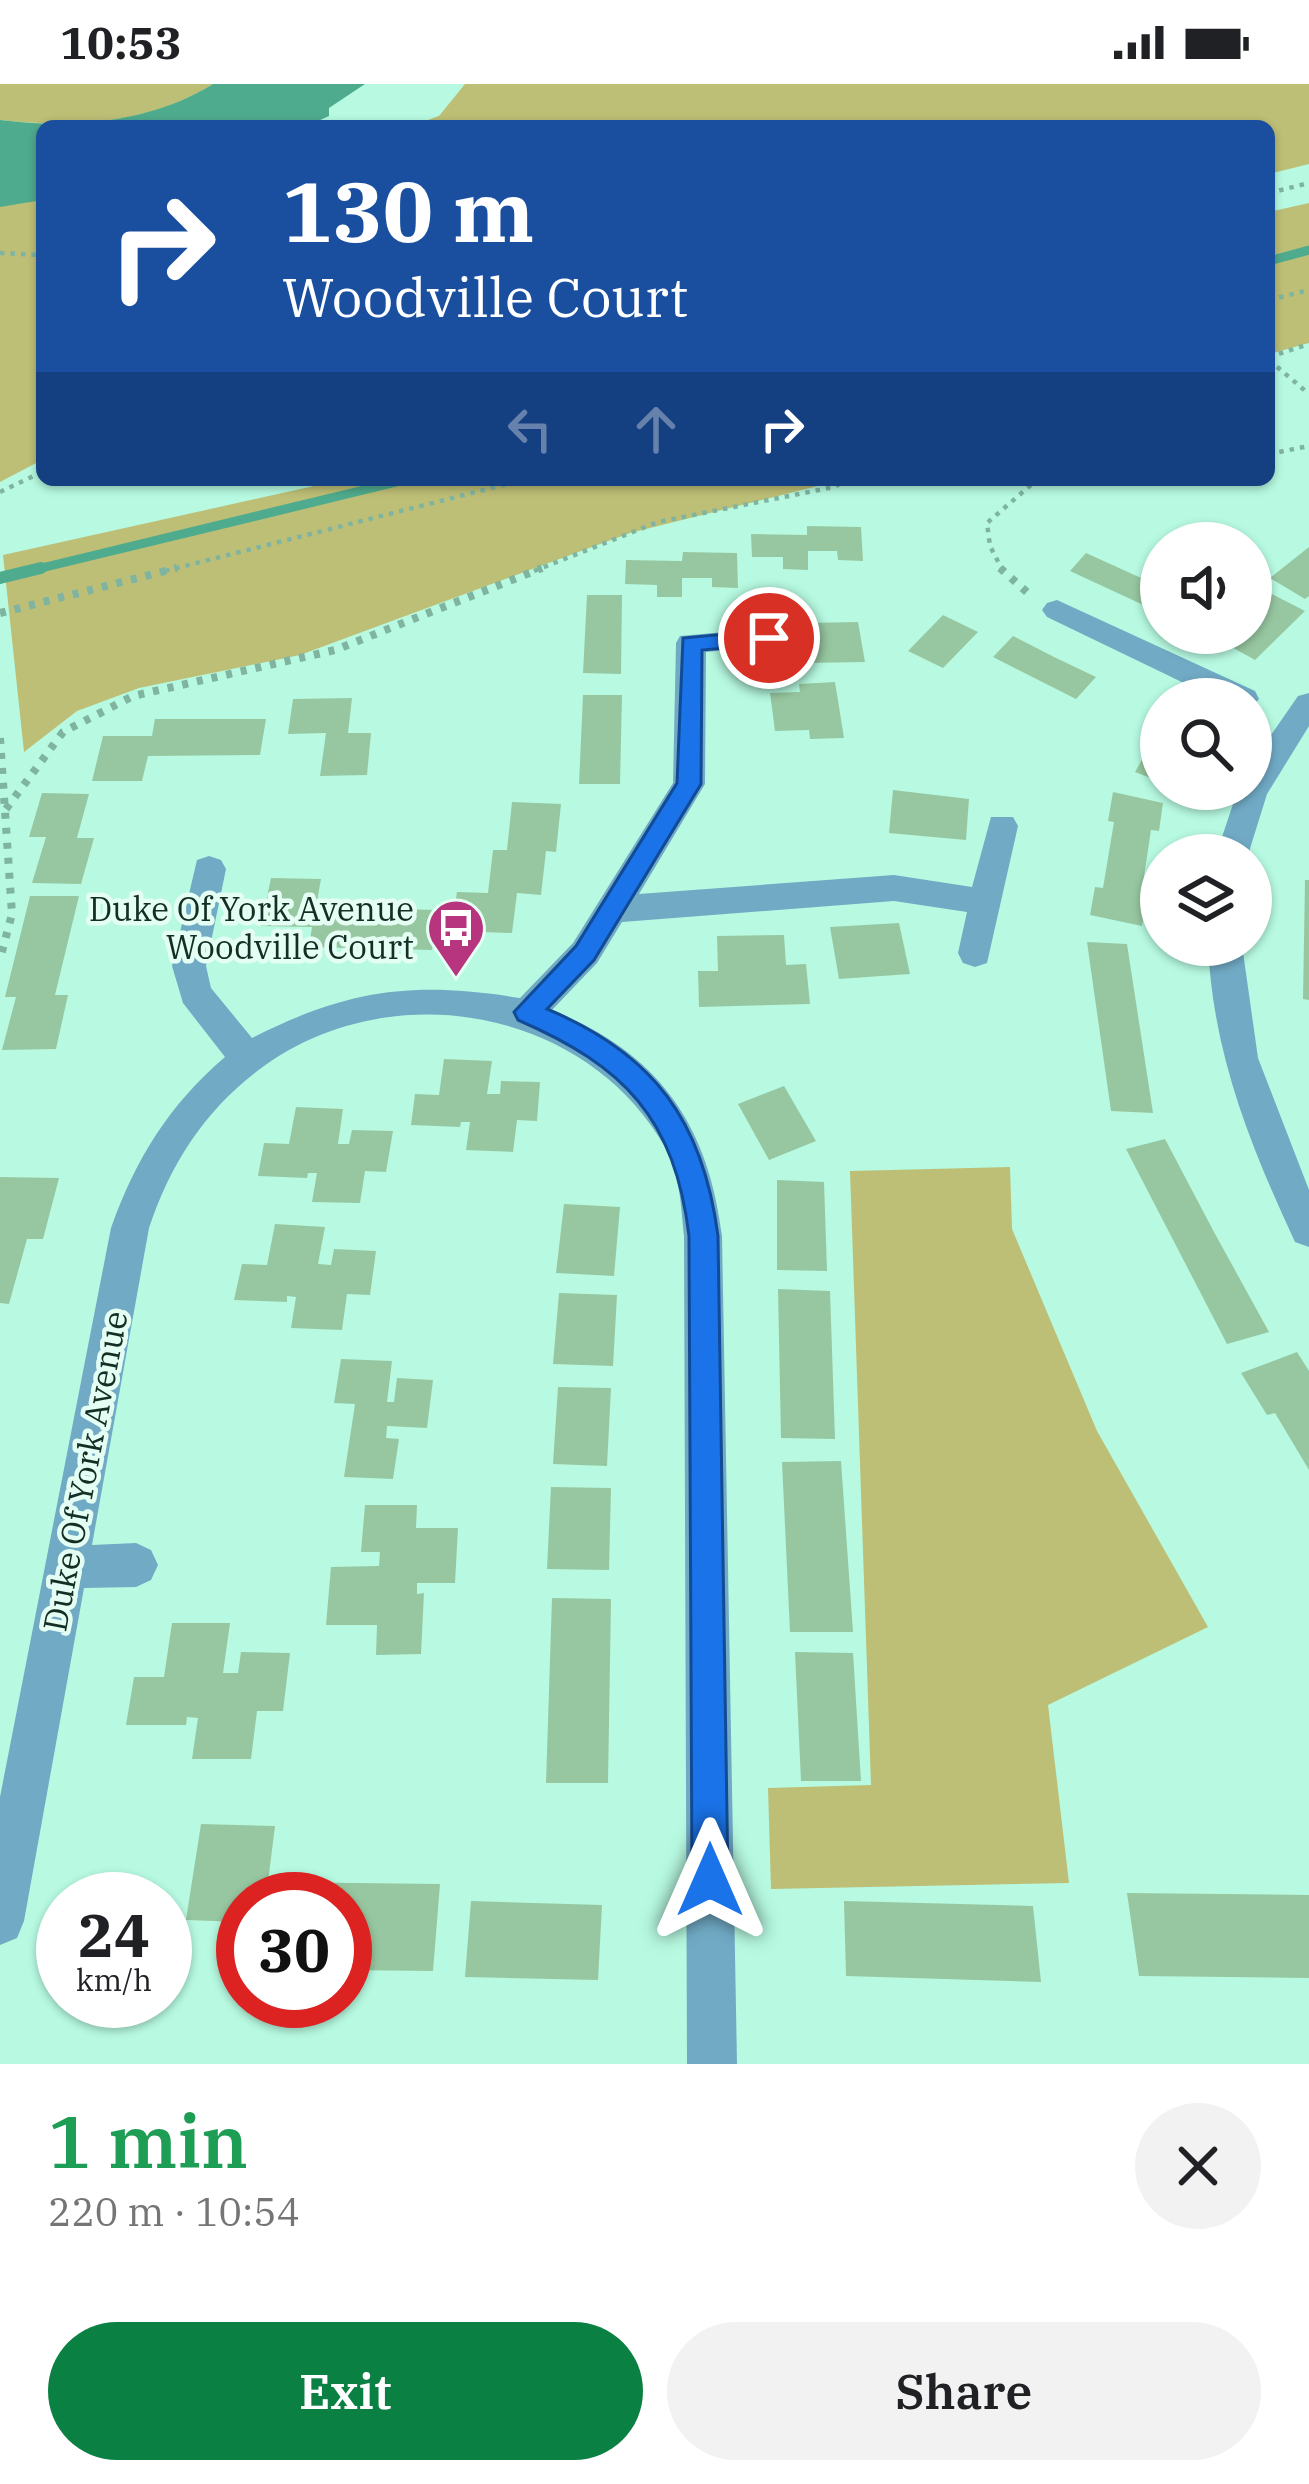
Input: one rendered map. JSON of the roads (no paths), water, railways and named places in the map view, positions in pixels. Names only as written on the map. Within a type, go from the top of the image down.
[{"type":"street","points":[[1057,610],[1199,678]]},
{"type":"street","points":[[527,1012],[573,968],[615,909],[689,784],[691,644],[769,638]]},
{"type":"street","points":[[1238,834],[1253,787],[1304,719],[1272,709]]},
{"type":"street","points":[[975,953],[1002,826]]},
{"type":"street","points":[[209,869],[189,966],[195,993],[248,1059]]},
{"type":"street","points":[[615,909],[894,888],[985,902]]},
{"type":"street","points":[[1226,966],[1227,1012],[1239,1064],[1309,1230]]},
{"type":"street","name":"Duke Of York Avenue","points":[[0,1921],[130,1228],[146,1180],[169,1139],[203,1097],[248,1059],[293,1032],[340,1014],[386,1004],[448,1000],[527,1012],[579,1034],[622,1064],[655,1098],[681,1140],[697,1185],[704,1236],[712,2064]]},
{"type":"street","points":[[67,1567],[136,1565]]},
{"type":"waterway","points":[[1275,259],[1309,250]]},
{"type":"waterway","points":[[29,571],[380,486]]},
{"type":"waterway","points":[[0,578],[41,568]]},
{"type":"place","name":"Duke Of York Avenue Woodville Court","points":[[456,979]]}]
